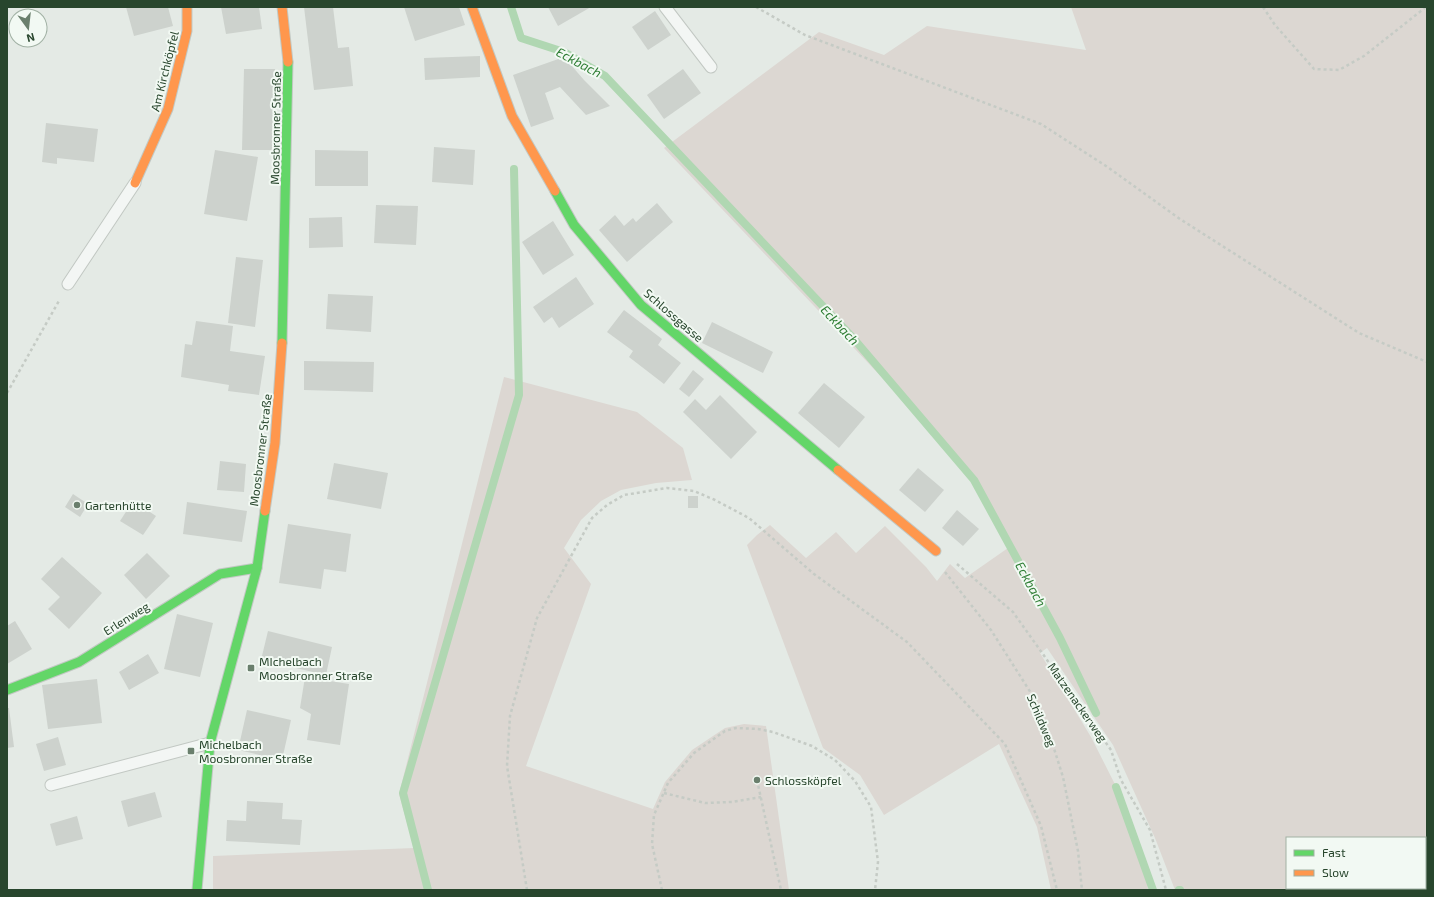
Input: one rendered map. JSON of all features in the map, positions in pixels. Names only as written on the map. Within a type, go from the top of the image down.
[{"type":"street","name":"Am Kirchköpfel","points":[[135,183],[168,109],[187,31],[187,7]]},
{"type":"street","name":"Moosbronner Straße","points":[[197,890],[210,743],[257,568],[275,443],[282,345],[289,67],[282,7]]},
{"type":"street","name":"Schlossgasse","points":[[472,7],[512,116],[574,226],[641,305],[936,552]]},
{"type":"street","name":"Erlenweg","points":[[7,690],[79,662],[220,574],[257,568]]},
{"type":"lane","points":[[665,7],[711,67]]},
{"type":"lane","points":[[68,284],[135,183]]},
{"type":"lane","points":[[51,785],[210,743]]},
{"type":"path","points":[[756,7],[805,35],[1041,124],[1106,166],[1180,219],[1359,333],[1427,362]]},
{"type":"path","points":[[1263,7],[1275,25],[1314,69],[1339,70],[1364,56],[1426,7]]},
{"type":"path","points":[[7,393],[68,284]]},
{"type":"path","points":[[528,890],[507,766],[510,716],[537,618],[592,518],[607,505],[624,495],[667,488],[694,491],[749,518],[814,574],[907,642],[1005,744],[1041,826],[1057,890]]},
{"type":"path","name":"Schildweg","points":[[936,552],[942,569],[990,630],[1036,701],[1051,739],[1063,777],[1078,852],[1082,890]]},
{"type":"path","name":"Matzenackerweg","points":[[936,552],[952,560],[1013,612],[1111,750],[1121,780],[1150,830],[1166,890]]},
{"type":"path","points":[[662,890],[652,844],[654,815],[668,783],[694,753],[725,731],[736,728],[773,732],[812,746],[835,760],[855,781],[871,807],[878,862],[875,890]]},
{"type":"path","points":[[757,780],[781,890]]},
{"type":"path","points":[[664,793],[705,803],[732,802],[761,797]]},
{"type":"shaded area","points":[[1071,7],[1427,7],[1427,890],[1175,890],[1155,838],[1113,745],[1047,648],[1040,653],[1091,737],[1128,810],[1145,861],[1148,890],[1051,890],[1037,827],[999,744],[884,815],[860,775],[823,748],[747,545],[770,525],[806,558],[836,532],[856,553],[885,526],[926,567],[937,581],[950,564],[965,578],[1008,548],[972,481],[910,407],[664,148],[819,32],[884,55],[927,26],[1086,50]]},
{"type":"shaded area","points":[[504,377],[637,412],[683,448],[692,480],[656,483],[621,490],[601,501],[581,520],[564,548],[591,584],[526,766],[653,809],[665,782],[692,750],[725,728],[744,724],[766,726],[789,890],[213,890],[213,856],[414,848],[399,794]]},
{"type":"building","points":[[126,7],[168,7],[173,26],[134,36]]},
{"type":"building","points":[[221,7],[259,7],[262,29],[226,34]]},
{"type":"building","points":[[304,7],[333,7],[338,48],[349,47],[353,86],[314,90]]},
{"type":"building","points":[[404,7],[459,7],[465,25],[415,41]]},
{"type":"building","points":[[548,7],[591,7],[558,26]]},
{"type":"building","points":[[655,11],[671,35],[648,50],[632,27]]},
{"type":"building","points":[[480,56],[480,77],[425,80],[424,58]]},
{"type":"building","points":[[564,57],[610,106],[586,115],[560,87],[545,93],[554,119],[531,127],[513,75]]},
{"type":"building","points":[[244,69],[275,69],[273,150],[242,150]]},
{"type":"building","points":[[683,69],[701,93],[664,119],[647,95]]},
{"type":"building","points":[[46,123],[98,129],[94,162],[57,158],[57,164],[42,162]]},
{"type":"building","points":[[434,147],[475,150],[473,185],[432,182]]},
{"type":"building","points":[[215,150],[258,157],[247,221],[204,214]]},
{"type":"building","points":[[315,150],[368,151],[368,186],[315,186]]},
{"type":"building","points":[[657,203],[673,222],[627,262],[599,230],[615,215],[624,226],[633,218],[636,222]]},
{"type":"building","points":[[376,205],[418,206],[416,245],[374,243]]},
{"type":"building","points":[[342,217],[343,247],[309,248],[309,218]]},
{"type":"building","points":[[553,221],[574,255],[543,275],[522,242]]},
{"type":"building","points":[[236,257],[263,260],[255,327],[228,323]]},
{"type":"building","points":[[576,277],[594,304],[559,328],[552,317],[544,323],[533,307]]},
{"type":"building","points":[[328,294],[373,296],[371,332],[326,329]]},
{"type":"building","points":[[624,310],[662,339],[658,345],[681,363],[664,384],[629,357],[633,351],[607,332]]},
{"type":"building","points":[[196,321],[233,326],[230,351],[265,356],[259,395],[228,391],[229,385],[181,377],[185,344],[192,345]]},
{"type":"building","points":[[712,322],[773,352],[763,373],[702,343]]},
{"type":"building","points":[[304,361],[374,362],[373,392],[304,390]]},
{"type":"building","points":[[693,370],[704,379],[689,397],[679,389]]},
{"type":"building","points":[[824,383],[865,417],[839,448],[798,413]]},
{"type":"building","points":[[720,395],[757,432],[731,459],[683,412],[695,399],[706,410]]},
{"type":"building","points":[[220,461],[246,464],[244,492],[217,490]]},
{"type":"building","points":[[334,463],[388,473],[381,509],[327,499]]},
{"type":"building","points":[[918,468],[944,490],[925,512],[899,490]]},
{"type":"building","name":"Gartenhütte","points":[[73,494],[88,504],[80,517],[65,507]]},
{"type":"building","points":[[688,496],[698,496],[698,508],[688,508]]},
{"type":"building","points":[[133,501],[156,516],[143,535],[120,521]]},
{"type":"building","points":[[187,502],[247,511],[242,542],[183,534]]},
{"type":"building","points":[[957,510],[979,529],[963,546],[942,528]]},
{"type":"building","points":[[288,524],[351,534],[346,572],[324,569],[321,589],[279,583]]},
{"type":"building","points":[[147,553],[170,576],[146,599],[124,575]]},
{"type":"building","points":[[62,557],[102,593],[69,629],[48,609],[60,597],[41,579]]},
{"type":"building","points":[[177,614],[213,623],[200,677],[164,669]]},
{"type":"building","points":[[15,621],[32,649],[7,664],[7,626]]},
{"type":"building","points":[[268,631],[332,647],[326,675],[261,660]]},
{"type":"building","points":[[148,654],[159,673],[129,690],[119,672]]},
{"type":"building","points":[[305,677],[349,684],[340,745],[307,740],[311,714],[300,708]]},
{"type":"building","points":[[97,679],[102,723],[48,729],[42,685]]},
{"type":"building","points":[[7,708],[9,708],[14,747],[7,748]]},
{"type":"building","points":[[247,710],[291,720],[282,760],[238,750]]},
{"type":"building","points":[[58,737],[66,765],[44,771],[36,744]]},
{"type":"building","points":[[155,792],[162,817],[128,827],[121,801]]},
{"type":"building","points":[[247,801],[283,803],[282,819],[302,820],[300,845],[226,841],[227,820],[246,821]]},
{"type":"building","points":[[77,816],[83,839],[56,846],[50,824]]},
{"type":"waterway","name":"Eckbach","points":[[511,7],[521,38],[564,52],[605,76],[854,339],[974,480],[1060,638],[1096,713]]},
{"type":"waterway","points":[[428,890],[403,793],[519,395],[514,169]]},
{"type":"waterway","name":"Eckbach","points":[[1116,787],[1153,890]]},
{"type":"traffic: fast","points":[[282,343],[288,62]]},
{"type":"traffic: fast","points":[[555,191],[574,225],[641,305],[838,470]]},
{"type":"traffic: fast","points":[[197,890],[210,743],[257,568],[265,511]]},
{"type":"traffic: fast","points":[[7,690],[79,662],[220,574],[257,568]]},
{"type":"traffic: slow","points":[[135,183],[168,109],[187,31],[187,7]]},
{"type":"traffic: slow","points":[[282,7],[288,62]]},
{"type":"traffic: slow","points":[[472,7],[512,116],[555,191]]},
{"type":"traffic: slow","points":[[265,511],[275,443],[282,343]]},
{"type":"traffic: slow","points":[[838,470],[936,551]]},
{"type":"place","name":"Gartenhütte","points":[[77,505]]},
{"type":"place","name":"MIchelbach Moosbronner Straße","points":[[251,668]]},
{"type":"place","name":"Michelbach Moosbronner Straße","points":[[191,751]]},
{"type":"place","name":"Schlossköpfel","points":[[757,780]]}]
